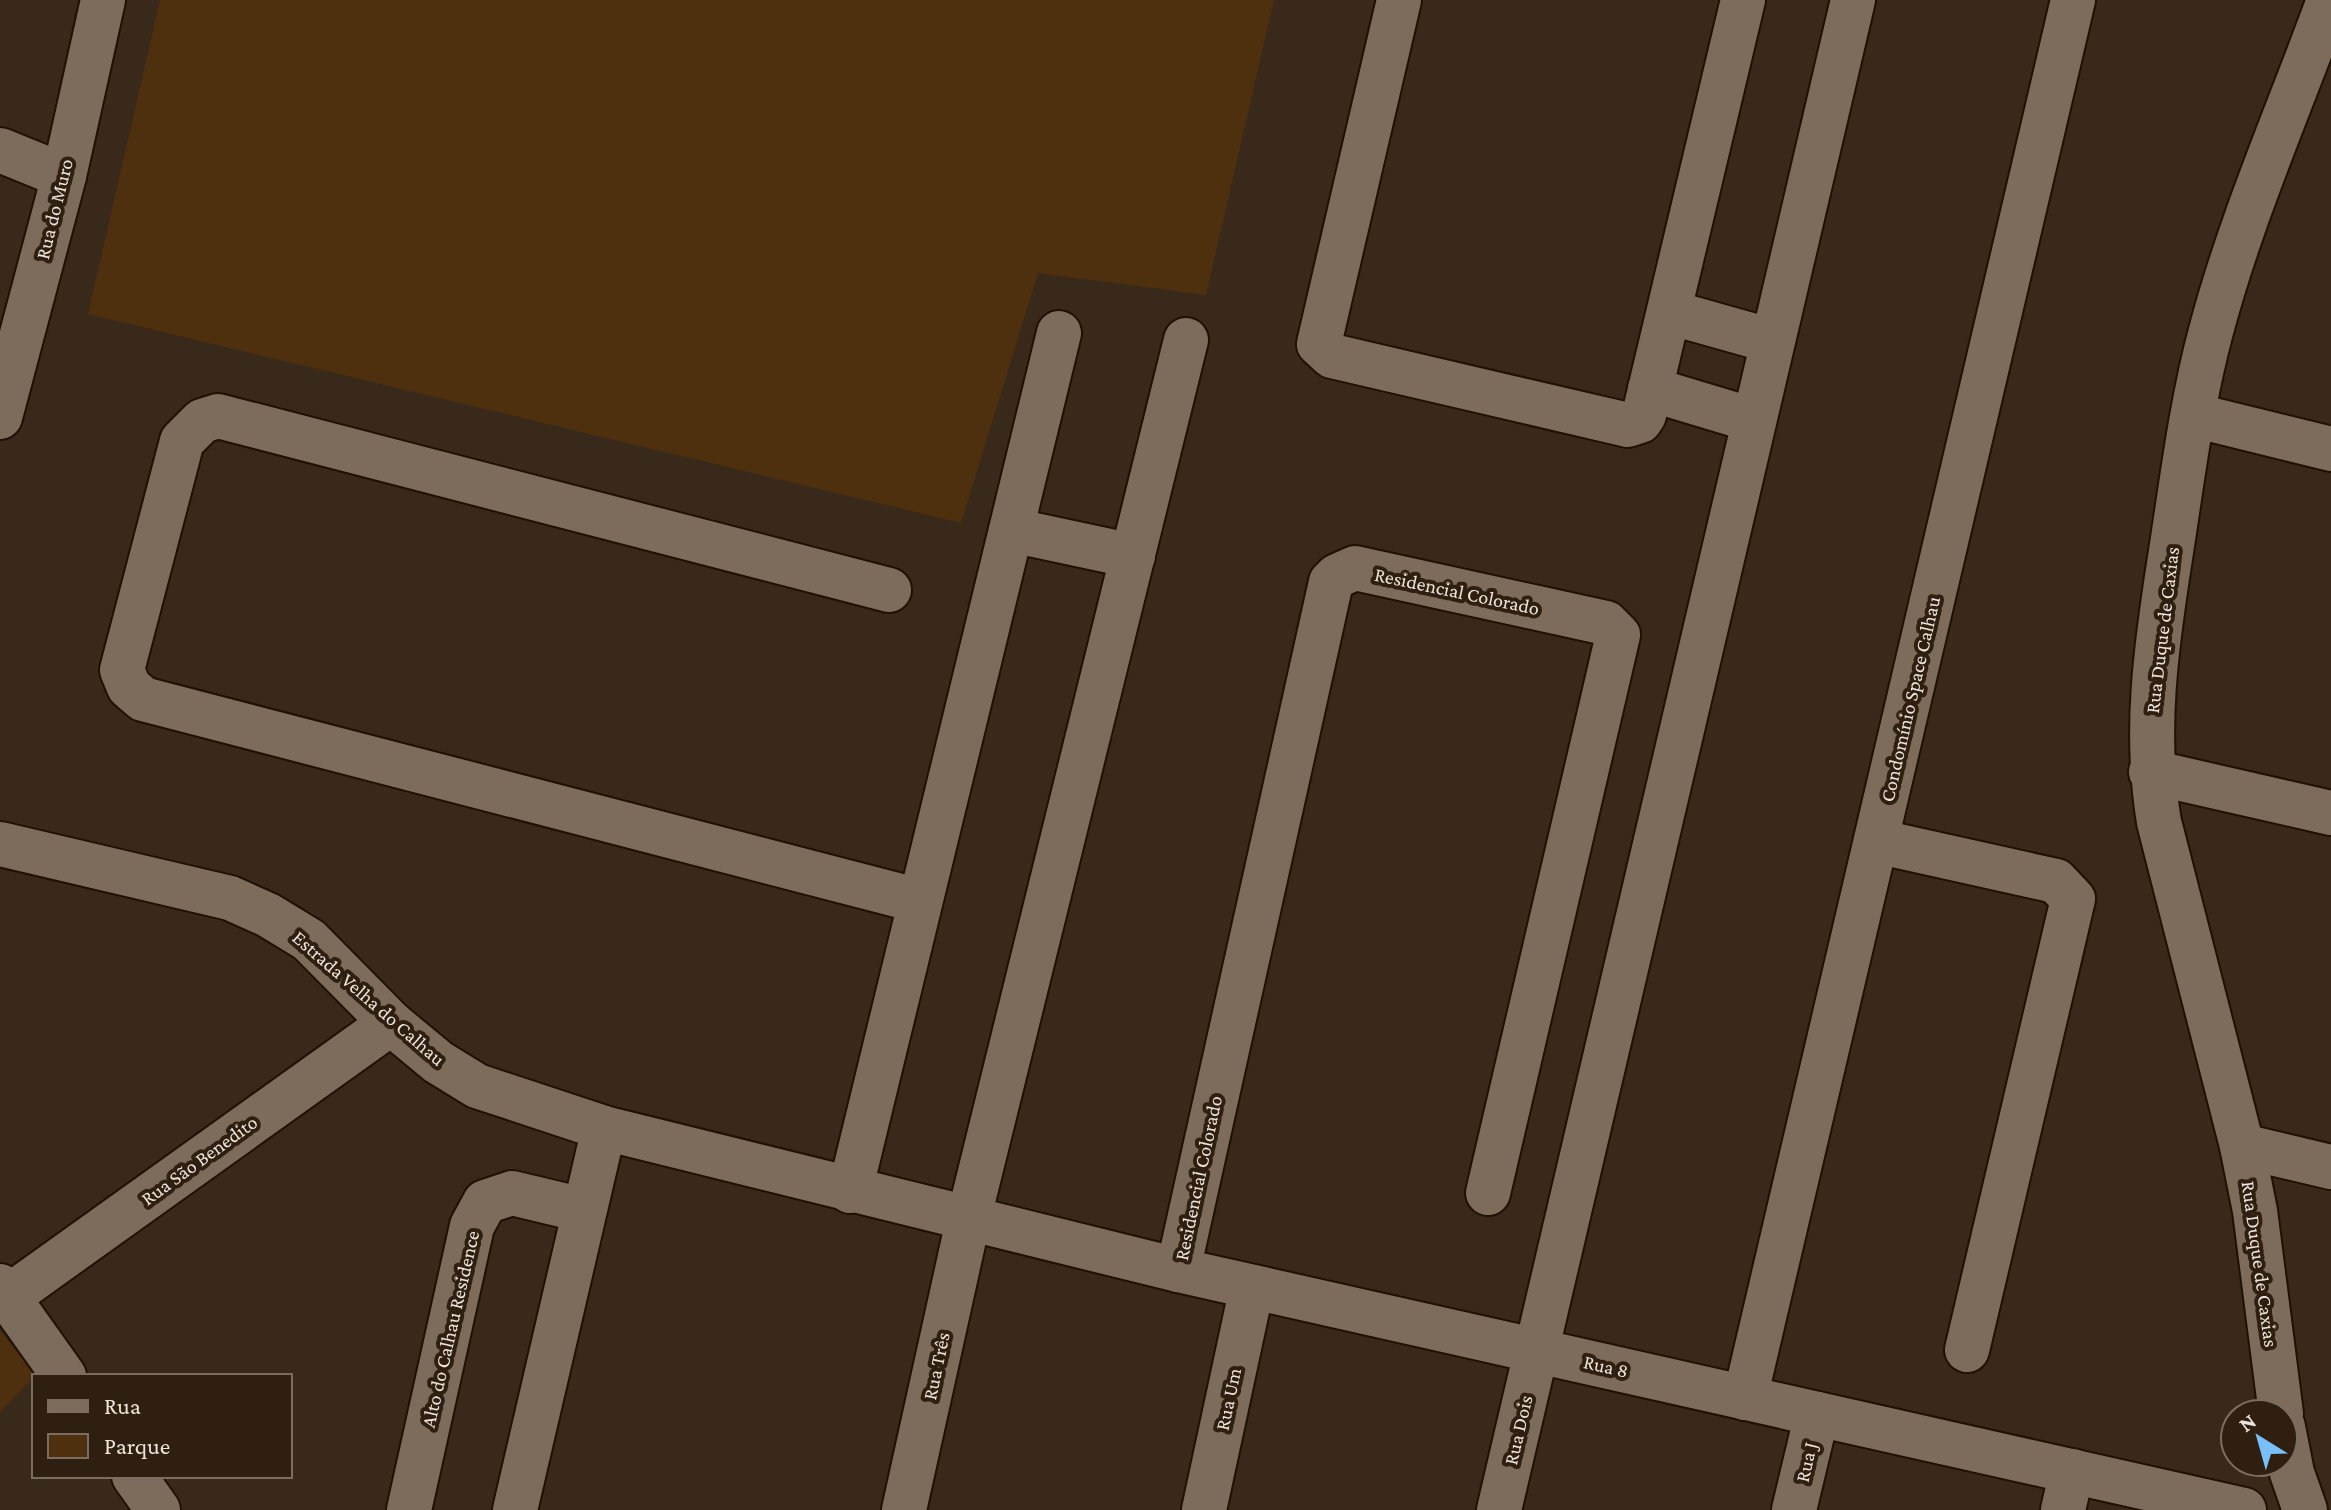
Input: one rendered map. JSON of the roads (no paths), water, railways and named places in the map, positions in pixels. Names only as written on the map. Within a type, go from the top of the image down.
[{"type":"street","name":"Rua do Muro","points":[[0,417],[64,176],[103,0]]},
{"type":"street","points":[[1399,0],[1319,344],[1332,356],[1628,425],[1640,421],[1644,415],[1743,0]]},
{"type":"street","name":"Rua Dois","points":[[1499,1510],[1753,420],[1758,337],[1853,0]]},
{"type":"street","name":"Condomínio Space Calhau","points":[[1745,1398],[2073,0]]},
{"type":"street","name":"Rua Duque de Caxias","points":[[2279,1398],[2255,1211],[2242,1146],[2159,822],[2151,772],[2155,654],[2193,415],[2226,280],[2315,86],[2329,0]]},
{"type":"street","points":[[0,150],[64,176]]},
{"type":"street","points":[[1669,312],[1758,337]]},
{"type":"street","points":[[850,1191],[1059,333]]},
{"type":"street","name":"Rua Três","points":[[904,1510],[968,1221],[1186,340]]},
{"type":"street","points":[[1650,389],[1753,420]]},
{"type":"street","points":[[2193,415],[2331,449]]},
{"type":"street","points":[[889,590],[218,416],[202,421],[182,441],[122,670],[129,687],[143,699],[920,901]]},
{"type":"street","points":[[1011,530],[1133,556]]},
{"type":"street","name":"Residencial Colorado","points":[[1178,1270],[1331,582],[1355,568],[1606,623],[1618,635],[1488,1193]]},
{"type":"street","points":[[2151,772],[2331,813]]},
{"type":"street","points":[[1876,841],[2056,881],[2073,899],[1967,1350]]},
{"type":"street","name":"Estrada Velha do Calhau","points":[[0,844],[230,898],[268,915],[309,940],[391,1023],[438,1062],[477,1086],[604,1128],[968,1221]]},
{"type":"street","name":"Rua São Benedito","points":[[4,1291],[391,1023]]},
{"type":"street","points":[[515,1510],[604,1128]]},
{"type":"street","points":[[2242,1146],[2331,1167]]},
{"type":"street","name":"Alto do Calhau Residence","points":[[409,1510],[472,1226],[485,1202],[512,1193],[583,1210]]},
{"type":"street","name":"Rua 8","points":[[968,1221],[1817,1414],[2068,1491],[2244,1510]]},
{"type":"street","name":"Rua Um","points":[[1204,1510],[1252,1287]]},
{"type":"street","points":[[4,1291],[63,1374]]},
{"type":"street","name":"Rua J","points":[[1794,1510],[1817,1414]]},
{"type":"street","points":[[135,1478],[158,1510]]},
{"type":"street","points":[[2294,1478],[2305,1510]]}]
